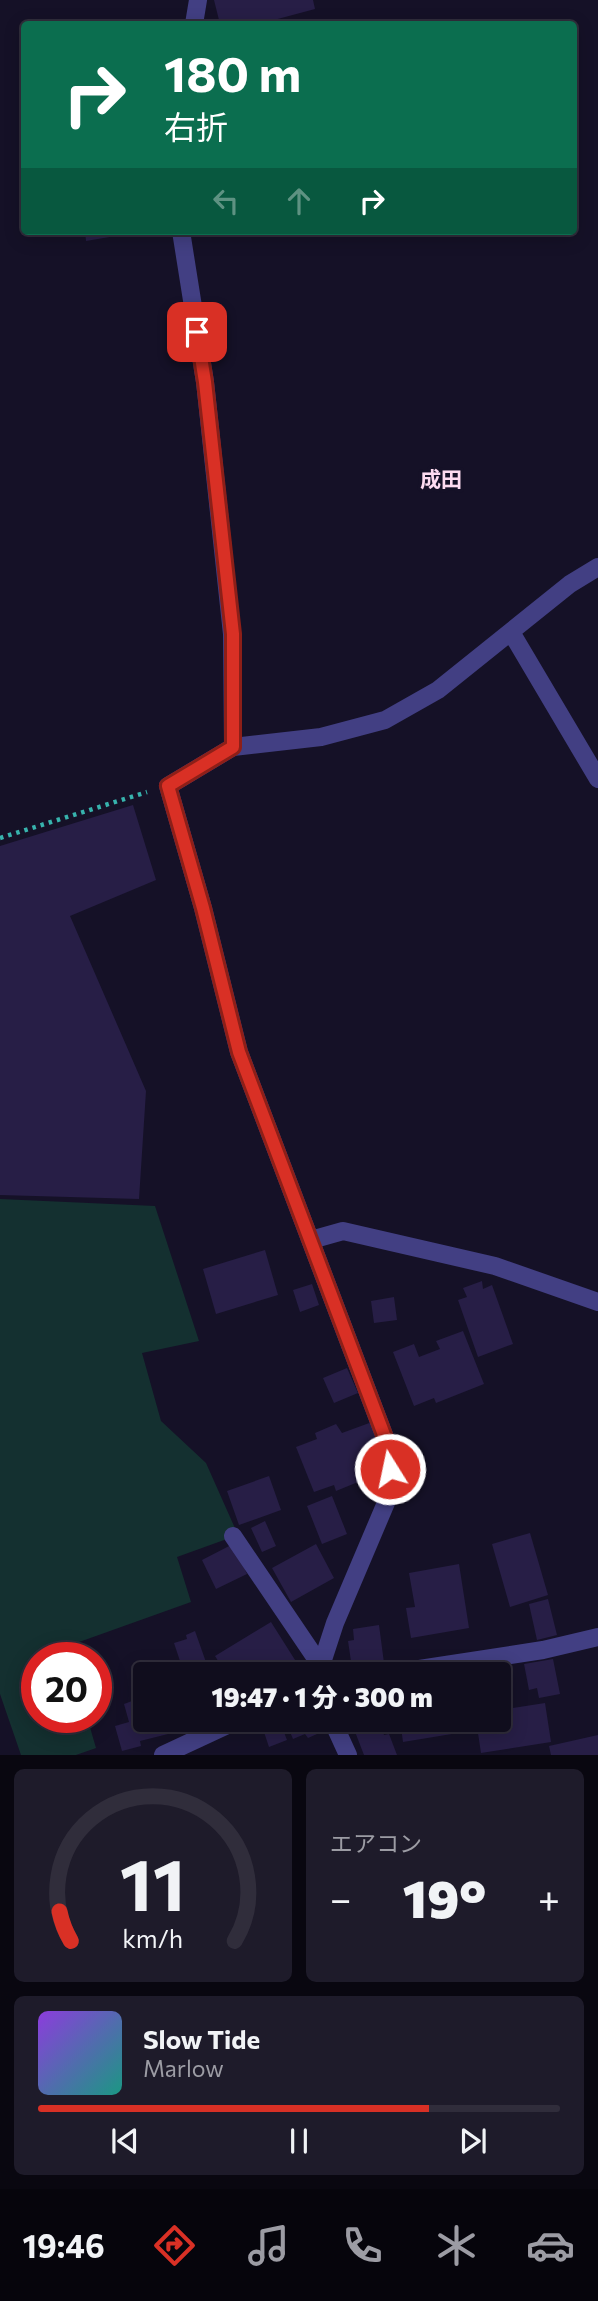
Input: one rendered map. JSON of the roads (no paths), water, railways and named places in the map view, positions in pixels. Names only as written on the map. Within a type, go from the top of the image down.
[{"type":"street","points":[[194,21],[198,0]]},
{"type":"street","points":[[182,235],[205,382],[233,634],[233,747]]},
{"type":"street","points":[[322,1662],[335,1623],[391,1490],[389,1448],[239,1052],[203,908],[168,786],[233,747],[321,737],[385,720],[438,690],[570,584],[598,567]]},
{"type":"street","points":[[511,632],[598,779]]},
{"type":"street","points":[[311,1240],[343,1231],[495,1266],[598,1302]]},
{"type":"street","points":[[233,1536],[314,1662]]},
{"type":"street","points":[[464,1662],[542,1650],[598,1637]]},
{"type":"street","points":[[163,1755],[212,1732]]},
{"type":"street","points":[[337,1732],[348,1755]]},
{"type":"district","name":"成田","points":[[441,480]]}]
